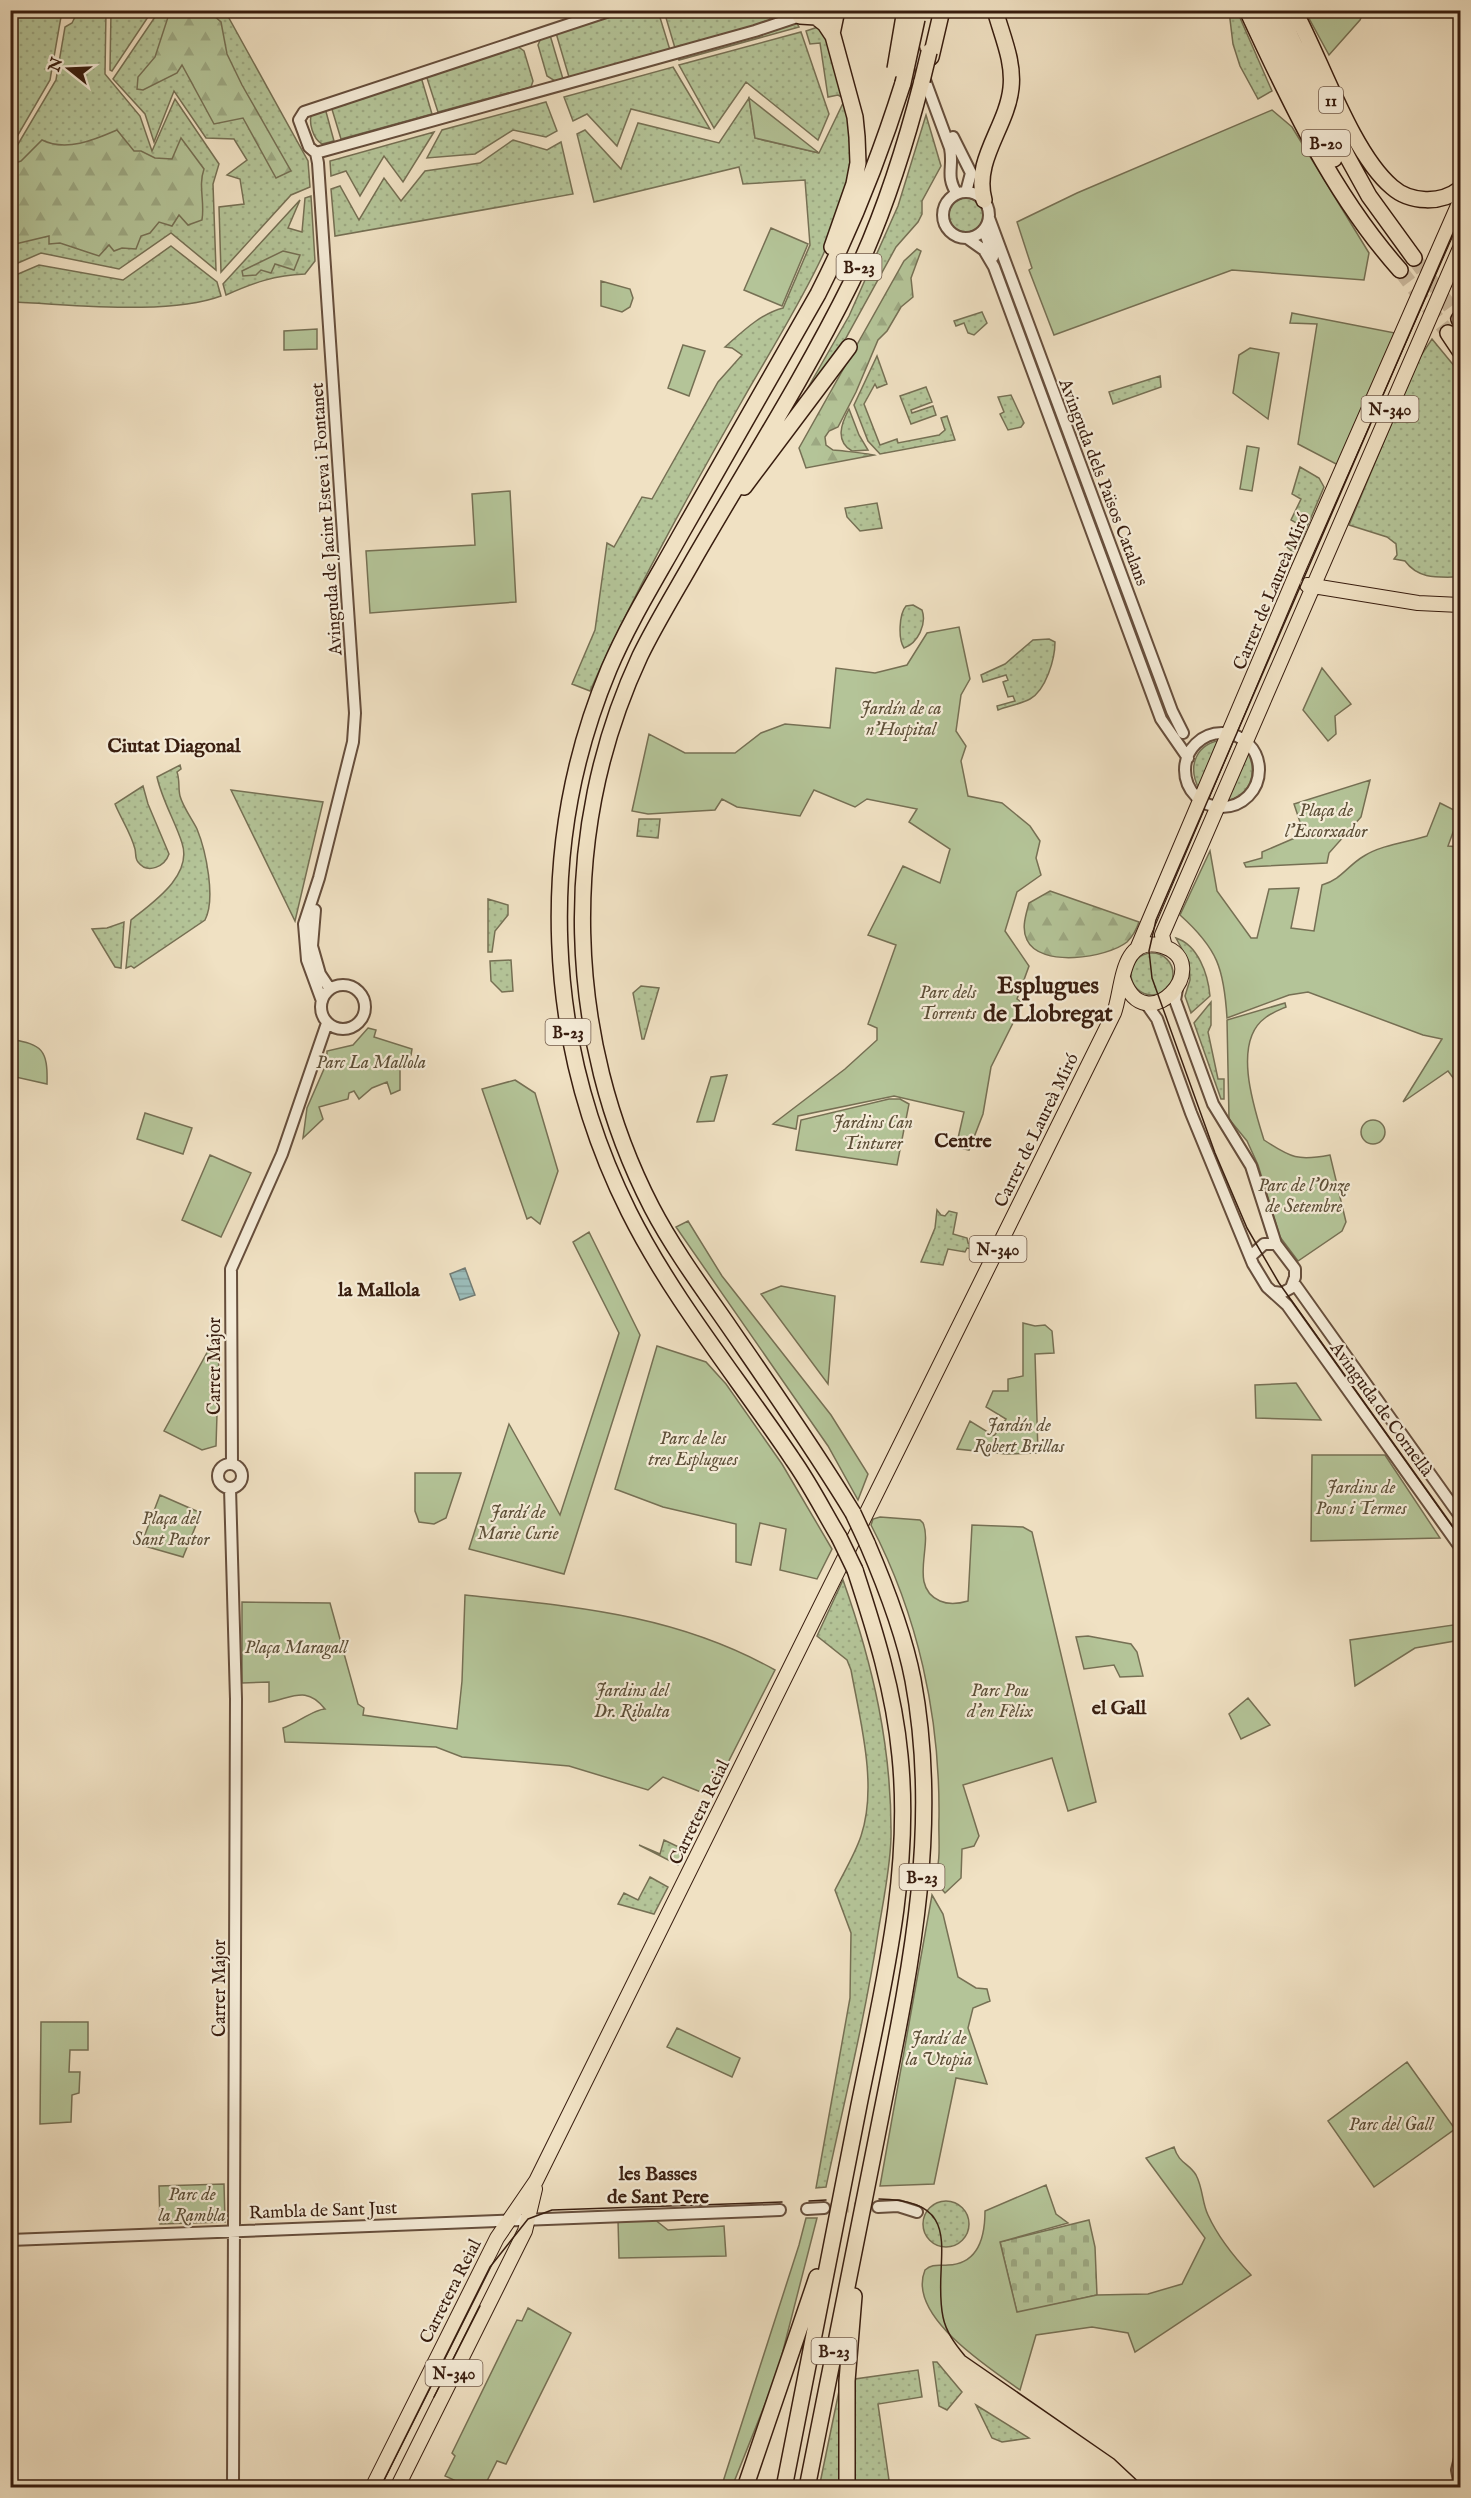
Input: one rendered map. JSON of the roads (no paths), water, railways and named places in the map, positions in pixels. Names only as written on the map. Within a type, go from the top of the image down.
[{"type":"highway","points":[[796,333],[833,243],[854,184],[858,163],[855,117],[832,34],[837,10]]},
{"type":"highway","points":[[930,55],[935,10]]},
{"type":"highway","points":[[930,55],[942,10]]},
{"type":"highway","points":[[984,200],[981,174],[1005,116],[1011,86],[1010,58],[994,10]]},
{"type":"highway","name":"B-20","points":[[1247,10],[1331,174],[1374,241],[1400,270],[1332,156],[1263,10]]},
{"type":"highway","name":"B-20","points":[[1278,10],[1317,97],[1370,196],[1391,226]]},
{"type":"highway","points":[[1294,10],[1347,120],[1387,181],[1400,192],[1420,200],[1439,198],[1461,189]]},
{"type":"highway","name":"11","points":[[1294,10],[1328,94],[1391,226]]},
{"type":"highway","points":[[804,13],[816,17],[832,34]]},
{"type":"highway","points":[[838,255],[899,76],[911,13]]},
{"type":"highway","name":"B-23","points":[[807,2487],[913,1946],[920,1896],[925,1821],[924,1766],[912,1678],[887,1593],[853,1513],[816,1452],[685,1264],[652,1208],[612,1112],[596,1052],[585,982],[583,876],[590,818],[606,750],[642,652],[851,284],[891,190],[930,55]]},
{"type":"highway","name":"B-23","points":[[784,2487],[830,2213],[887,1964],[902,1843],[900,1758],[892,1699],[876,1635],[855,1570],[839,1537],[796,1464],[668,1279],[630,1213],[600,1147],[581,1090],[566,1019],[559,939],[560,878],[573,780],[593,711],[610,668],[651,586],[838,255],[875,169],[899,76]]},
{"type":"highway","points":[[1391,226],[1414,258]]},
{"type":"highway","points":[[1448,333],[1460,350]]},
{"type":"highway","points":[[714,524],[781,440],[849,348]]},
{"type":"highway","points":[[745,2487],[778,2393],[830,2213]]},
{"type":"highway","points":[[847,2487],[847,2381],[861,2215]]},
{"type":"highway","points":[[739,2487],[756,2440],[778,2393]]},
{"type":"main road","name":"Carrer de Laureà Miró","points":[[894,1459],[1115,1010],[1125,963],[1137,949],[1335,485],[1347,463],[1461,201]]},
{"type":"main road","name":"Carrer de Laureà Miró","points":[[1165,947],[1161,940],[1202,841],[1461,248]]},
{"type":"main road","points":[[1291,591],[1298,586],[1314,584],[1418,603],[1461,604]]},
{"type":"main road","points":[[1115,1010],[1143,1001],[1163,1001],[1177,989],[1181,978],[1181,966],[1175,955],[1165,947],[1149,945],[1137,949]]},
{"type":"main road","points":[[1123,978],[1131,994],[1143,1001]]},
{"type":"main road","name":"Carretera Reial","points":[[372,2487],[497,2238],[536,2181],[894,1459]]},
{"type":"main road","name":"Carretera Reial","points":[[397,2487],[525,2231],[536,2181]]},
{"type":"street","name":"Avinguda de Jacint Esteva i Fontanet","points":[[322,1001],[307,960],[303,938],[307,914],[319,878],[353,742],[355,713],[316,153],[309,147],[298,124],[300,115],[612,10]]},
{"type":"street","points":[[899,11],[950,148],[951,162],[948,176],[962,193],[984,200],[989,218],[984,230],[967,238],[953,234],[944,218],[947,203],[962,193],[971,177],[969,168],[956,147],[911,13]]},
{"type":"street","points":[[316,153],[804,13]]},
{"type":"street","name":"Avinguda dels Països Catalans","points":[[989,218],[1169,703],[1183,733]]},
{"type":"street","points":[[984,230],[993,255],[994,267]]},
{"type":"street","name":"Avinguda dels Països Catalans","points":[[967,238],[984,250],[994,267],[1167,731],[1188,758]]},
{"type":"street","points":[[1160,712],[1183,733],[1194,739],[1207,737],[1230,734],[1246,742],[1258,761],[1256,783],[1250,794],[1240,802],[1217,807],[1201,800],[1192,790],[1186,778],[1188,758],[1195,745],[1207,737]]},
{"type":"street","name":"Avinguda de Jacint Esteva i Fontanet","points":[[319,878],[311,932],[312,946],[320,974],[330,989]]},
{"type":"street","points":[[340,985],[353,987],[363,997],[365,1008],[360,1021],[351,1027],[337,1028],[327,1023],[322,1014],[322,1001],[330,989],[340,985]]},
{"type":"street","name":"Avinguda de Cornellà","points":[[1177,989],[1175,1000],[1213,1104],[1251,1167],[1276,1244],[1295,1269],[1294,1283],[1461,1516]]},
{"type":"street","name":"Avinguda de Cornellà","points":[[1143,1001],[1156,1018],[1227,1201],[1263,1280],[1287,1305],[1461,1547]]},
{"type":"street","name":"Carrer Major","points":[[232,1464],[231,1269],[282,1154],[327,1023]]},
{"type":"street","points":[[1252,1255],[1264,1244],[1276,1244]]},
{"type":"street","points":[[1274,1292],[1282,1293],[1294,1283]]},
{"type":"street","points":[[232,1464],[240,1468],[243,1476],[239,1485],[230,1488],[220,1483],[218,1473],[222,1467],[232,1464]]},
{"type":"street","name":"Carrer Major","points":[[230,1488],[236,1695],[233,2487]]},
{"type":"street","points":[[878,2207],[898,2206],[917,2212]]},
{"type":"street","points":[[807,2209],[830,2213]]},
{"type":"street","name":"Rambla de Sant Just","points":[[10,2240],[528,2218],[780,2210]]},
{"type":"street","points":[[1461,2458],[1457,2470],[1461,2486]]},
{"type":"water","points":[[465,1268],[475,1295],[460,1300],[450,1274]]},
{"type":"tunnel","points":[[1414,258],[1459,319]]},
{"type":"tunnel","points":[[1400,270],[1448,333]]},
{"type":"tunnel","points":[[824,2208],[878,2207]]},
{"type":"tram line","points":[[1460,217],[1156,920],[1149,951],[1152,978],[1215,1153],[1247,1228],[1279,1283],[1460,1537]]},
{"type":"tram line","points":[[879,2199],[908,2202],[926,2210],[937,2222],[941,2237],[943,2317],[951,2338],[965,2356],[1114,2459],[1145,2488]]},
{"type":"tram line","points":[[809,2201],[826,2200]]},
{"type":"tram line","points":[[380,2488],[490,2267],[528,2219],[552,2210],[782,2202]]},
{"type":"tram line","points":[[434,2397],[480,2306]]},
{"type":"tram line","points":[[1441,2488],[1460,2475]]},
{"type":"district","name":"Ciutat Diagonal","points":[[174,745]]},
{"type":"district","name":"Esplugues de Llobregat","points":[[1048,999]]},
{"type":"district","name":"Centre","points":[[963,1140]]},
{"type":"district","name":"la Mallola","points":[[379,1289]]},
{"type":"district","name":"el Gall","points":[[1119,1707]]},
{"type":"district","name":"les Basses de Sant Pere","points":[[658,2184]]},
{"type":"park label","name":"Jardín de ca n'Hospital","points":[[901,718]]},
{"type":"park label","name":"Plaça de l'Escorxador","points":[[1326,820]]},
{"type":"park label","name":"Parc dels Torrents","points":[[948,1002]]},
{"type":"park label","name":"Parc La Mallola","points":[[371,1062]]},
{"type":"park label","name":"Jardins Can Tinturer","points":[[873,1132]]},
{"type":"park label","name":"Parc de l'Onze de Setembre","points":[[1304,1195]]},
{"type":"park label","name":"Jardín de Robert Brillas","points":[[1019,1435]]},
{"type":"park label","name":"Parc de les tres Esplugues","points":[[693,1448]]},
{"type":"park label","name":"Jardins de Pons i Termes","points":[[1361,1497]]},
{"type":"park label","name":"Jardí de Marie Curie","points":[[518,1522]]},
{"type":"park label","name":"Plaça del Sant Pastor","points":[[171,1528]]},
{"type":"park label","name":"Plaça Maragall","points":[[296,1647]]},
{"type":"park label","name":"Jardins del Dr. Ribalta","points":[[632,1700]]},
{"type":"park label","name":"Parc Pou d'en Fèlix","points":[[1000,1700]]},
{"type":"park label","name":"Jardí de la Utopia","points":[[939,2048]]},
{"type":"park label","name":"Parc del Gall","points":[[1391,2124]]},
{"type":"park label","name":"Parc de la Rambla","points":[[192,2204]]}]
